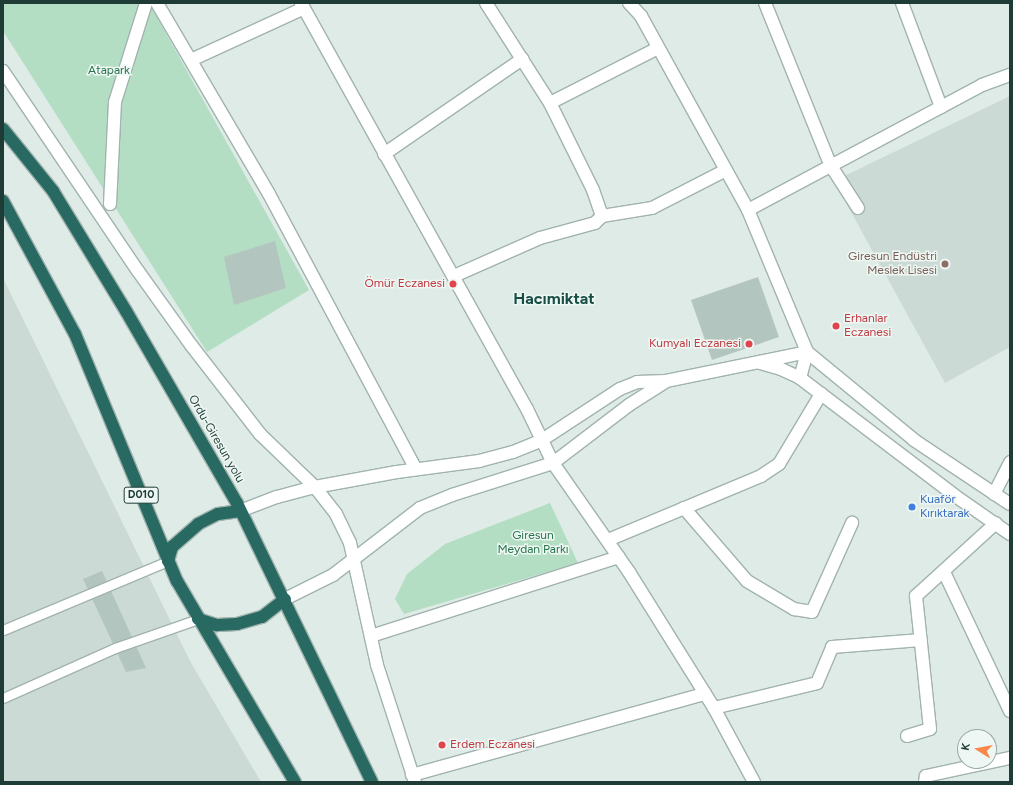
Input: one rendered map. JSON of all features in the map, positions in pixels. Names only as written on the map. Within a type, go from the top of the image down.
[{"type":"highway","name":"Ordu-Giresun yolu","points":[[3,129],[53,191],[126,311],[240,511],[285,599],[322,682],[372,782]]},
{"type":"highway","name":"D010","points":[[3,201],[75,334],[168,561],[198,619],[295,782]]},
{"type":"highway","points":[[168,561],[172,547],[198,524],[218,514],[240,511]]},
{"type":"highway","points":[[198,619],[217,625],[237,624],[262,617],[285,599]]},
{"type":"street","points":[[110,204],[115,102],[146,3]]},
{"type":"street","points":[[157,3],[269,194],[416,469]]},
{"type":"street","points":[[486,3],[550,103],[593,190],[602,216]]},
{"type":"street","points":[[630,3],[641,16],[748,210],[807,352],[914,440],[1010,504]]},
{"type":"street","points":[[765,3],[831,166],[858,208]]},
{"type":"street","points":[[902,3],[941,106]]},
{"type":"street","points":[[191,60],[302,5],[384,154],[454,276],[553,463],[619,557],[714,708],[754,782]]},
{"type":"street","points":[[550,103],[658,48]]},
{"type":"street","points":[[384,154],[522,59]]},
{"type":"street","points":[[3,71],[191,345],[260,434],[315,487],[336,514],[353,557],[377,665],[413,778],[705,694]]},
{"type":"street","points":[[748,210],[982,84],[1010,75]]},
{"type":"street","points":[[454,276],[540,238],[595,223],[602,216],[652,208],[726,170]]},
{"type":"street","points":[[240,511],[277,497],[315,487],[416,469],[479,461],[513,452],[542,440],[620,390],[637,382],[666,381],[807,352]]},
{"type":"street","points":[[800,378],[807,352]]},
{"type":"street","points":[[755,362],[781,369],[800,378],[954,495],[1010,534]]},
{"type":"street","points":[[285,599],[333,575],[353,557],[420,508],[452,495],[553,463],[629,405],[666,381]]},
{"type":"street","points":[[608,540],[761,476],[779,464],[821,394]]},
{"type":"street","points":[[994,494],[1010,462]]},
{"type":"street","points":[[684,508],[747,581],[794,608],[812,612],[852,523]]},
{"type":"street","points":[[907,736],[930,729],[916,596],[996,523]]},
{"type":"street","points":[[371,636],[619,557]]},
{"type":"street","points":[[944,572],[1010,711]]},
{"type":"street","points":[[714,708],[817,683],[832,647],[921,640]]},
{"type":"street","points":[[925,782],[926,776],[1010,758]]},
{"type":"lane","points":[[3,630],[168,561]]},
{"type":"lane","points":[[3,698],[115,648],[198,619]]},
{"type":"shaded area","name":"Giresun Endüstri Meslek Lisesi","points":[[1010,96],[1010,347],[945,383],[834,181]]},
{"type":"shaded area","points":[[3,278],[190,661],[261,782],[3,782]]},
{"type":"green space","name":"Atapark","points":[[3,3],[149,3],[309,290],[207,352],[3,31]]},
{"type":"green space","name":"Giresun Meydan Parkı","points":[[550,503],[578,563],[404,614],[395,599],[407,574],[445,544]]},
{"type":"building","points":[[275,241],[286,288],[234,305],[224,257]]},
{"type":"building","points":[[758,277],[779,337],[712,360],[691,300]]},
{"type":"building","points":[[102,571],[146,668],[126,672],[83,579]]},
{"type":"place","name":"Giresun Endüstri Meslek Lisesi","points":[[945,264]]},
{"type":"place","name":"Ömür Eczanesi","points":[[453,284]]},
{"type":"place","name":"Erhanlar Eczanesi","points":[[836,326]]},
{"type":"place","name":"Kumyalı Eczanesi","points":[[749,344]]},
{"type":"place","name":"Kuaför Kırıktarak","points":[[912,507]]},
{"type":"place","name":"Erdem Eczanesi","points":[[442,745]]},
{"type":"district","name":"Hacımiktat","points":[[554,299]]}]
